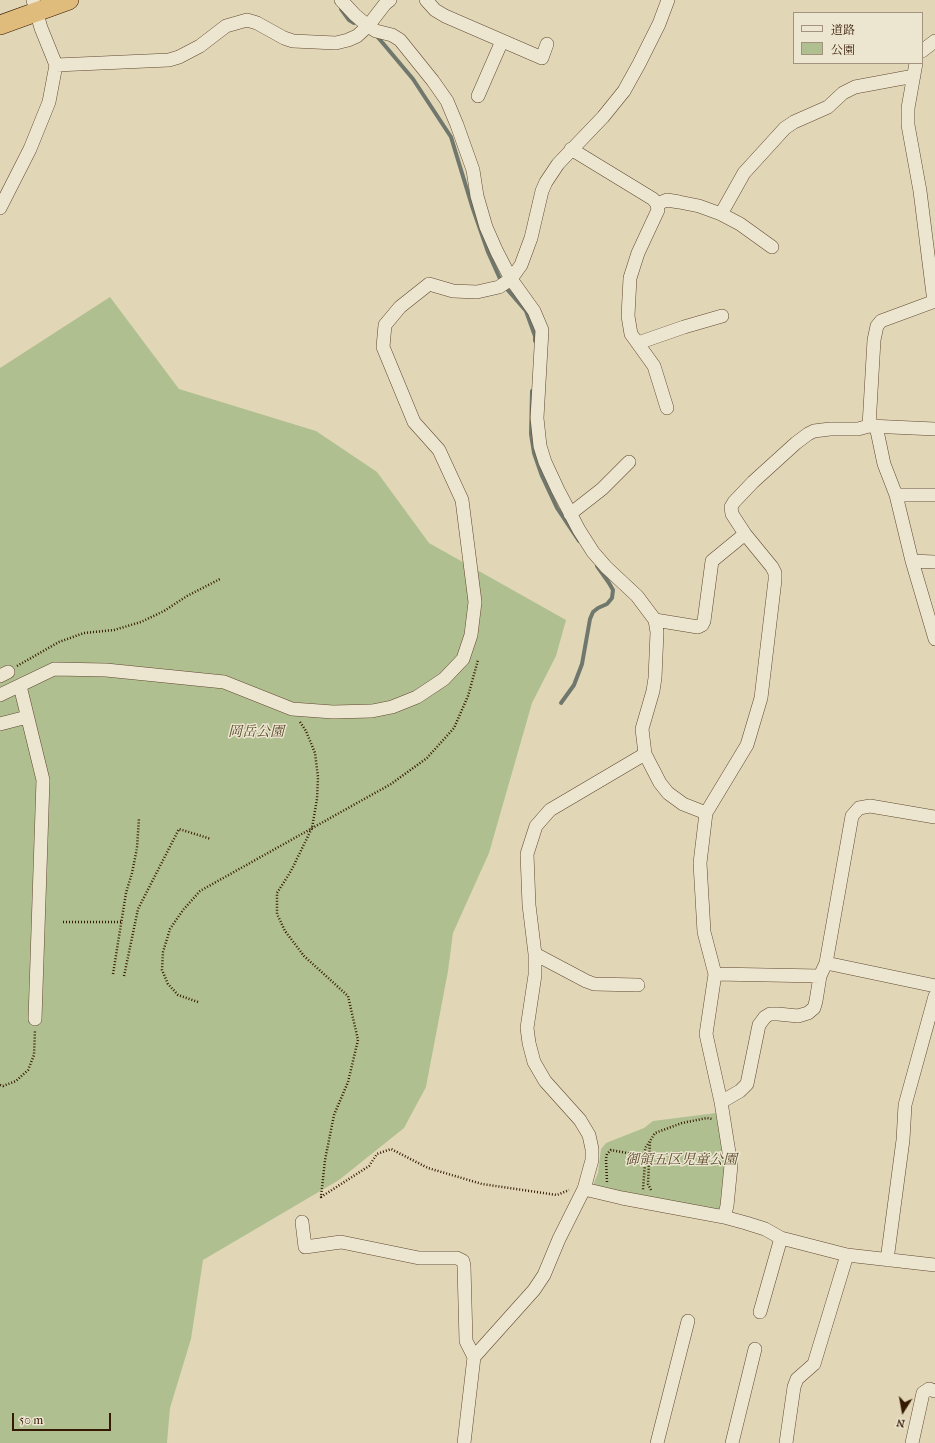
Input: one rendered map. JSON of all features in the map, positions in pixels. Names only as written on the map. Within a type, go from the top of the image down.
[{"type":"highway","points":[[0,25],[34,6],[69,0]]},
{"type":"street","points":[[341,0],[355,16],[368,26],[376,31],[392,35],[400,40],[434,81],[447,101],[457,124],[473,170],[477,196],[486,228],[496,252],[511,279],[534,311],[542,330],[537,418],[540,446],[545,462],[570,514],[593,552],[606,567],[637,596],[655,620],[657,632],[655,678],[653,691],[642,729],[645,754],[660,783],[668,793],[683,804],[706,813]]},
{"type":"street","points":[[56,65],[169,60],[179,57],[200,46],[226,26],[247,20],[257,23],[284,38],[293,41],[336,43],[357,36],[368,26],[385,4],[390,0]]},
{"type":"street","points":[[426,0],[436,10],[445,16],[502,41],[540,63],[547,44]]},
{"type":"street","points":[[0,695],[54,669],[106,670],[224,682],[292,709],[333,712],[372,711],[392,707],[417,697],[444,679],[463,659],[471,635],[475,602],[462,500],[439,450],[414,422],[383,347],[385,325],[400,306],[429,284],[453,291],[477,292],[499,287],[511,279],[521,264],[531,238],[542,191],[546,182],[558,164],[571,149],[586,136],[624,91],[659,24],[668,0]]},
{"type":"street","points":[[0,208],[30,149],[49,102],[56,65],[34,6]]},
{"type":"street","points":[[478,96],[502,41]]},
{"type":"street","points":[[923,50],[935,42]]},
{"type":"street","points":[[721,214],[744,173],[785,128],[794,122],[828,107],[843,93],[855,87],[915,70],[908,113],[908,125],[920,191],[935,301],[887,318],[881,321],[877,326],[874,340],[872,426],[884,464],[896,494],[912,561],[934,634]]},
{"type":"street","points":[[571,149],[653,199],[658,204],[658,210],[638,253],[630,278],[628,316],[631,334],[654,366],[667,408]]},
{"type":"street","points":[[658,204],[667,200],[699,206],[721,214],[740,224],[772,247]]},
{"type":"street","points":[[638,343],[722,316]]},
{"type":"street","points":[[724,1217],[727,1206],[731,1165],[706,1034],[715,974],[704,932],[700,863],[706,813],[747,745],[760,698],[775,580],[775,573],[772,568],[745,534],[732,514],[731,507],[753,482],[796,443],[814,431],[830,429],[858,429],[872,426],[935,429]]},
{"type":"street","points":[[570,514],[602,489],[629,462]]},
{"type":"street","points":[[896,494],[935,495]]},
{"type":"street","points":[[655,620],[698,627],[702,625],[704,621],[712,561],[716,556],[745,534]]},
{"type":"street","points":[[912,561],[935,562]]},
{"type":"street","points":[[20,686],[43,780],[35,1019]]},
{"type":"street","points":[[0,724],[27,717]]},
{"type":"street","points":[[474,1357],[544,1275],[559,1239],[584,1189],[592,1160],[592,1149],[589,1135],[580,1120],[545,1081],[534,1062],[529,1043],[528,1028],[535,975],[535,954],[529,905],[527,854],[536,826],[550,810],[645,754]]},
{"type":"street","points":[[720,1102],[740,1091],[747,1084],[759,1025],[765,1017],[770,1014],[798,1016],[808,1013],[814,1008],[820,976],[826,963],[852,816],[859,808],[870,806],[935,817]]},
{"type":"street","points":[[535,954],[594,984],[638,985]]},
{"type":"street","points":[[826,963],[935,986]]},
{"type":"street","points":[[715,974],[820,976]]},
{"type":"street","points":[[887,1260],[903,1140],[905,1105],[935,996]]},
{"type":"street","points":[[584,1189],[746,1222],[765,1229],[781,1238],[847,1255],[935,1265]]},
{"type":"street","points":[[302,1222],[305,1247],[341,1242],[419,1258],[457,1258],[463,1261],[466,1341],[474,1357],[464,1443]]},
{"type":"street","points":[[760,1312],[781,1238]]},
{"type":"street","points":[[786,1443],[796,1379],[814,1364],[847,1255]]},
{"type":"street","points":[[657,1443],[688,1321]]},
{"type":"street","points":[[732,1443],[755,1349]]},
{"type":"street","points":[[912,1443],[923,1393],[929,1389],[935,1391]]},
{"type":"path","points":[[4,674],[65,640],[84,632],[114,630],[141,622],[164,611],[187,596],[220,579]]},
{"type":"path","points":[[198,1002],[178,995],[168,984],[162,970],[163,952],[170,929],[183,910],[200,891],[391,784],[427,758],[454,728],[468,696],[478,658]]},
{"type":"path","points":[[292,709],[306,731],[315,753],[318,777],[317,799],[312,828],[291,871],[277,893],[277,914],[285,931],[304,956],[348,996],[358,1040],[348,1082],[334,1115],[325,1160],[321,1197],[369,1166],[377,1154],[391,1149],[428,1168],[482,1184],[557,1195],[569,1190]]},
{"type":"path","points":[[113,974],[126,893],[137,848],[139,818]]},
{"type":"path","points":[[124,976],[138,909],[179,829],[211,839]]},
{"type":"path","points":[[63,922],[121,922]]},
{"type":"path","points":[[0,1085],[3,1086],[16,1081],[28,1070],[34,1055],[35,1019]]},
{"type":"path","points":[[642,1193],[644,1189],[645,1162],[643,1156],[646,1147],[655,1133],[682,1122],[712,1118],[714,1123]]},
{"type":"path","points":[[650,1141],[648,1184],[650,1189],[654,1192]]},
{"type":"path","points":[[607,1194],[607,1154],[612,1150],[643,1156]]},
{"type":"green space","name":"岡岳公園","points":[[110,297],[179,389],[316,431],[377,472],[429,543],[566,620],[556,656],[532,703],[489,853],[453,933],[448,971],[426,1087],[404,1128],[339,1180],[203,1260],[191,1339],[170,1408],[167,1443],[0,1443],[0,368]]},
{"type":"green space","name":"御領五区児童公園","points":[[716,1113],[726,1159],[721,1211],[662,1202],[593,1185],[598,1173],[601,1149],[606,1143],[644,1128],[653,1121]]},
{"type":"waterway","points":[[341,9],[349,20],[354,23]]},
{"type":"waterway","points":[[376,35],[413,79],[451,137],[472,206],[488,252],[501,281]]},
{"type":"waterway","points":[[506,288],[526,311],[535,336],[535,341]]},
{"type":"waterway","points":[[532,391],[531,434],[534,453],[542,476],[557,508],[579,541]]},
{"type":"waterway","points":[[561,703],[574,685],[582,664],[590,619],[593,612],[607,604],[612,598],[613,590],[597,566]]}]
